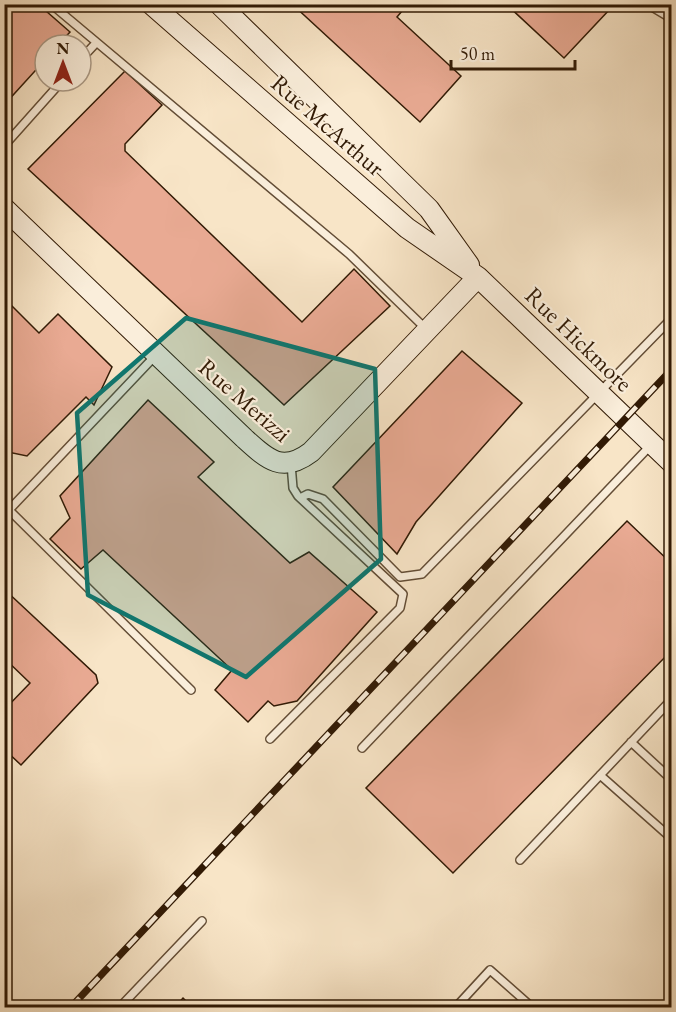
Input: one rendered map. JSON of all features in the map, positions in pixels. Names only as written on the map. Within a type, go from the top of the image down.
[{"type":"street","name":"Rue McArthur","points":[[151,4],[407,228],[478,278]]},
{"type":"street","points":[[219,4],[429,209],[478,278]]},
{"type":"street","name":"Rue Merizzi","points":[[4,208],[261,453],[280,463],[291,464],[311,452],[478,278]]},
{"type":"street","name":"Rue Hickmore","points":[[478,278],[672,463]]},
{"type":"lane","points":[[51,4],[349,254],[427,330]]},
{"type":"lane","points":[[647,4],[672,19]]},
{"type":"lane","points":[[93,46],[96,43]]},
{"type":"lane","points":[[4,146],[51,93]]},
{"type":"lane","points":[[300,498],[308,494],[323,499],[400,577],[422,574],[672,318]]},
{"type":"lane","points":[[156,355],[7,507],[191,690]]},
{"type":"lane","points":[[362,748],[652,445]]},
{"type":"lane","points":[[270,739],[400,608],[402,594],[300,498],[293,488],[291,464]]},
{"type":"lane","points":[[520,860],[631,742],[669,708],[672,699]]},
{"type":"lane","points":[[631,742],[672,780]]},
{"type":"lane","points":[[600,775],[670,837],[672,832]]},
{"type":"lane","points":[[119,1008],[201,921]]},
{"type":"lane","points":[[455,1008],[489,970],[533,1008]]},
{"type":"highlighted area","points":[[186,318],[375,369],[381,559],[246,677],[88,595],[77,413]]},
{"type":"building","points":[[14,4],[38,4],[70,32],[33,33],[33,73],[4,105],[4,15]]},
{"type":"building","points":[[292,4],[408,4],[397,17],[461,76],[420,122]]},
{"type":"building","points":[[506,4],[604,4],[610,9],[564,58]]},
{"type":"building","points":[[125,71],[162,105],[125,144],[125,151],[302,322],[354,269],[390,306],[284,405],[28,169]]},
{"type":"building","points":[[4,298],[39,333],[58,314],[112,367],[94,405],[86,397],[27,456],[8,452],[4,455]]},
{"type":"building","points":[[462,351],[522,403],[416,522],[397,554],[333,487]]},
{"type":"building","points":[[148,400],[214,462],[198,477],[290,563],[309,552],[377,612],[297,701],[274,706],[268,701],[248,722],[215,690],[232,670],[103,550],[81,569],[50,539],[70,518],[60,496]]},
{"type":"building","points":[[627,521],[672,564],[672,650],[453,873],[366,788]]},
{"type":"building","points":[[4,589],[96,675],[98,683],[21,765],[4,749],[4,710],[30,683],[4,658]]},
{"type":"building","points":[[183,998],[193,1008],[174,1008]]},
{"type":"railway","points":[[70,1008],[672,369]]}]
